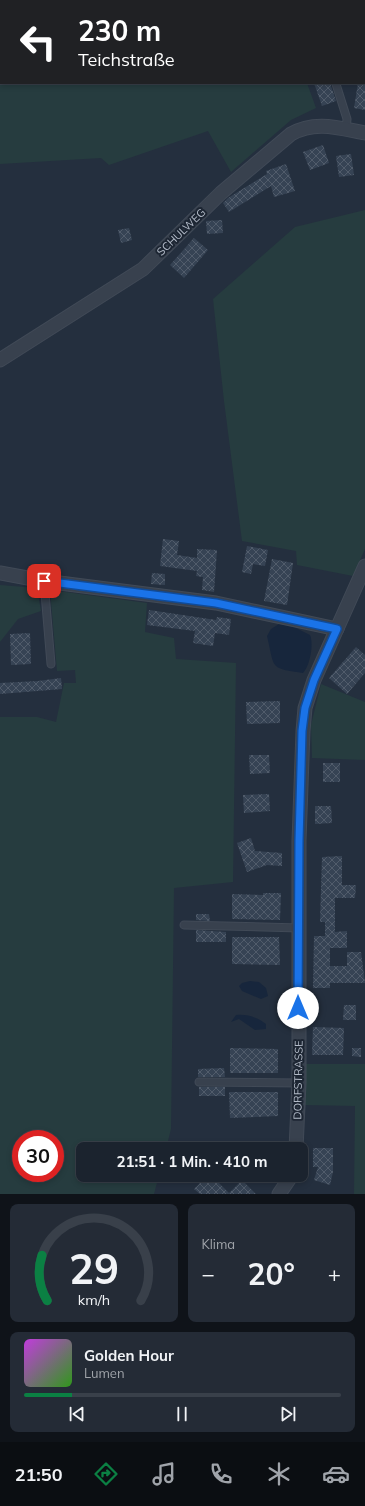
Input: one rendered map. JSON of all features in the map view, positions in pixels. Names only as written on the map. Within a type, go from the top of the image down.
[{"type":"street","name":"SCHULWEG","points":[[0,360],[143,269],[221,194],[291,134],[310,126],[365,133]]},
{"type":"street","name":"DORFSTRASSE","points":[[296,1142],[299,1084],[299,841],[302,731],[305,708],[314,680],[365,566]]},
{"type":"street","points":[[0,573],[44,581],[216,603],[337,629]]},
{"type":"street","points":[[279,1194],[287,1182]]},
{"type":"lane","points":[[336,84],[347,119],[346,130]]},
{"type":"lane","points":[[44,581],[51,664]]},
{"type":"lane","points":[[184,925],[300,928]]},
{"type":"lane","points":[[199,1082],[299,1084]]},
{"type":"green space","points":[[0,84],[307,84],[316,108],[291,120],[231,172],[208,131],[109,165],[101,158],[0,164]]},
{"type":"green space","points":[[365,210],[365,549],[353,576],[297,565],[296,551],[242,541],[224,401],[213,299],[295,227]]},
{"type":"green space","points":[[0,585],[37,588],[41,611],[18,619],[0,642]]},
{"type":"green space","points":[[50,590],[147,603],[145,632],[174,638],[176,659],[236,663],[233,882],[174,888],[171,1129],[168,1142],[76,1142],[76,1182],[157,1182],[154,1194],[0,1194],[0,717],[37,717],[56,722],[64,683],[76,683],[75,670],[57,671]]},
{"type":"green space","points":[[321,684],[365,702],[365,760],[312,758],[311,725]]},
{"type":"green space","points":[[305,1064],[365,1064],[365,1194],[354,1194],[355,1106],[304,1105]]},
{"type":"water","points":[[279,624],[290,625],[310,635],[312,644],[311,655],[308,665],[303,673],[279,668],[273,661],[267,636],[271,629]]},
{"type":"water","points":[[250,981],[259,982],[266,988],[268,996],[261,999],[242,991],[239,986],[242,983]]},
{"type":"water","points":[[236,1015],[244,1015],[255,1018],[266,1024],[266,1029],[255,1030],[239,1019],[231,1022]]},
{"type":"water","points":[[233,1141],[234,1142],[221,1142]]},
{"type":"building","points":[[314,84],[330,84],[336,101],[322,106]]},
{"type":"building","points":[[358,84],[365,84],[365,110],[354,108]]},
{"type":"building","points":[[323,145],[329,163],[310,170],[303,152]]},
{"type":"building","points":[[351,154],[354,175],[339,177],[336,156]]},
{"type":"building","points":[[286,164],[295,191],[274,197],[271,186],[229,212],[223,203],[228,198],[267,174],[266,171]]},
{"type":"building","points":[[222,220],[223,233],[207,234],[206,221]]},
{"type":"building","points":[[129,228],[132,240],[121,243],[118,230]]},
{"type":"building","points":[[194,238],[208,250],[184,278],[170,265]]},
{"type":"building","points":[[163,539],[179,541],[177,555],[197,558],[197,549],[217,550],[214,592],[202,590],[203,577],[196,576],[197,571],[160,566]]},
{"type":"building","points":[[247,546],[268,550],[265,566],[253,564],[251,574],[242,572]]},
{"type":"building","points":[[272,559],[293,563],[287,605],[264,601]]},
{"type":"building","points":[[152,573],[165,574],[165,585],[151,584]]},
{"type":"building","points":[[149,610],[216,620],[217,617],[231,619],[229,635],[215,633],[213,646],[193,643],[195,631],[147,625]]},
{"type":"building","points":[[30,633],[31,664],[11,665],[10,634]]},
{"type":"building","points":[[356,647],[365,655],[365,673],[347,694],[329,678]]},
{"type":"building","points":[[61,678],[62,689],[0,694],[0,683]]},
{"type":"building","points":[[280,701],[280,723],[247,724],[246,702]]},
{"type":"building","points":[[249,755],[269,755],[270,773],[250,774]]},
{"type":"building","points":[[323,763],[340,763],[340,782],[323,782]]},
{"type":"building","points":[[269,794],[270,811],[244,813],[243,795]]},
{"type":"building","points":[[315,806],[331,806],[332,823],[315,824]]},
{"type":"building","points":[[251,838],[255,851],[282,853],[282,866],[267,865],[247,872],[237,843]]},
{"type":"building","points":[[342,856],[342,885],[356,885],[355,898],[335,898],[335,932],[347,931],[347,948],[330,948],[330,966],[347,966],[347,952],[361,952],[365,983],[330,983],[330,988],[313,988],[314,936],[325,936],[325,922],[320,922],[322,857]]},
{"type":"building","points":[[263,893],[281,893],[280,920],[232,919],[232,894],[263,895]]},
{"type":"building","points":[[196,914],[209,914],[210,921],[196,920]]},
{"type":"building","points":[[196,930],[226,932],[226,942],[196,942]]},
{"type":"building","points":[[232,937],[279,937],[280,965],[232,964]]},
{"type":"building","points":[[344,1005],[356,1005],[356,1020],[343,1020]]},
{"type":"building","points":[[313,1027],[344,1028],[343,1055],[312,1055]]},
{"type":"building","points":[[230,1048],[278,1049],[278,1073],[230,1073]]},
{"type":"building","points":[[352,1048],[361,1048],[361,1057],[352,1056]]},
{"type":"building","points":[[224,1068],[225,1077],[198,1077],[198,1069]]},
{"type":"building","points":[[199,1087],[225,1087],[225,1096],[199,1096]]},
{"type":"building","points":[[229,1092],[278,1092],[278,1116],[230,1118]]},
{"type":"building","points":[[313,1148],[333,1148],[333,1172],[330,1185],[314,1180],[318,1167],[313,1167]]},
{"type":"building","points":[[201,1182],[218,1182],[229,1193],[240,1182],[244,1182],[256,1194],[200,1194],[194,1189]]},
{"type":"route","points":[[44,581],[216,603],[337,629],[314,680],[305,708],[302,731],[299,841],[300,928],[298,1008]]}]
